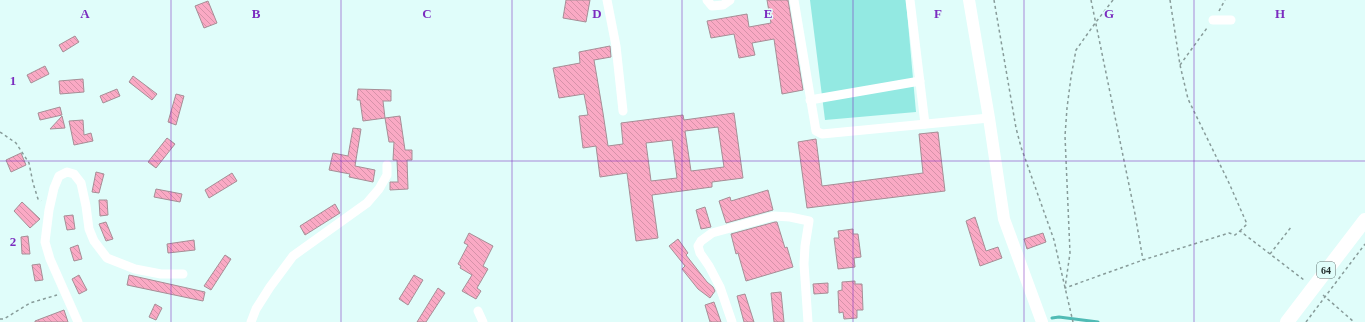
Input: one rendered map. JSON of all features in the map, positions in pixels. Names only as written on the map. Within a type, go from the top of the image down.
[{"type":"main road","name":"64","points":[[1287,322],[1308,283],[1365,220]]},
{"type":"street","points":[[607,0],[616,46],[623,111]]},
{"type":"street","points":[[707,0],[712,6],[723,5],[730,0]]},
{"type":"street","points":[[794,0],[816,131],[822,134],[989,118]]},
{"type":"street","points":[[910,0],[925,124]]},
{"type":"street","points":[[969,0],[1004,219],[1042,322]]},
{"type":"street","points":[[1213,20],[1232,20]]},
{"type":"street","points":[[810,100],[920,81]]},
{"type":"street","points":[[251,322],[256,308],[293,256],[367,202],[379,189],[387,175],[387,165]]},
{"type":"street","points":[[78,322],[50,259],[45,242],[49,210],[54,188],[59,176],[67,172],[74,174],[81,183],[89,229],[94,241],[108,258],[135,269],[161,274],[183,274]]},
{"type":"street","points":[[732,322],[720,287],[700,253],[698,246],[701,241],[712,233],[774,216],[790,217],[809,221],[804,264],[808,322]]},
{"type":"street","points":[[478,311],[483,322]]},
{"type":"path","points":[[994,0],[1016,128],[1021,148],[1054,240],[1074,322]]},
{"type":"path","points":[[1091,0],[1143,260]]},
{"type":"path","points":[[1065,288],[1070,253],[1065,136],[1071,78],[1076,50],[1112,0]]},
{"type":"path","points":[[1065,288],[1143,260],[1229,233],[1235,235],[1247,224],[1229,183],[1188,99],[1180,65],[1170,0]]},
{"type":"path","points":[[1180,65],[1226,0]]},
{"type":"path","points":[[0,132],[16,143],[30,163],[33,183],[38,199],[49,210]]},
{"type":"path","points":[[1270,254],[1292,226]]},
{"type":"path","points":[[1240,231],[1326,297],[1354,322]]},
{"type":"path","points":[[1306,322],[1365,244]]},
{"type":"path","points":[[0,319],[4,319],[30,303],[65,293]]},
{"type":"shaded area","points":[[810,0],[906,0],[916,112],[825,120]]},
{"type":"building","points":[[566,0],[590,0],[586,22],[563,18]]},
{"type":"building","points":[[767,0],[788,0],[803,90],[782,94],[774,39],[752,43],[755,55],[739,58],[734,34],[711,38],[707,21],[747,14],[749,27],[771,23]]},
{"type":"building","points":[[208,1],[217,23],[204,28],[195,6]]},
{"type":"building","points":[[75,36],[79,42],[63,52],[59,45]]},
{"type":"building","points":[[610,46],[611,57],[594,60],[608,146],[623,144],[621,123],[683,115],[684,120],[734,113],[743,178],[712,182],[712,187],[652,195],[658,238],[636,241],[627,173],[600,177],[596,146],[583,148],[579,116],[588,115],[584,94],[559,98],[553,68],[580,63],[579,52]],"holes":[[[718,127],[724,167],[691,171],[685,131]],[[672,140],[677,178],[651,181],[646,143]]]},
{"type":"building","points":[[45,66],[49,74],[31,83],[27,75]]},
{"type":"building","points":[[133,76],[157,94],[152,100],[129,82]]},
{"type":"building","points":[[83,79],[84,92],[60,94],[59,81]]},
{"type":"building","points":[[117,89],[120,96],[103,103],[100,96]]},
{"type":"building","points":[[358,89],[391,90],[391,101],[383,101],[385,118],[363,121],[360,100],[357,100]]},
{"type":"building","points":[[176,94],[184,96],[176,125],[168,122]]},
{"type":"building","points":[[60,107],[62,115],[40,120],[38,113]]},
{"type":"building","points":[[62,116],[65,128],[50,129]]},
{"type":"building","points":[[400,116],[405,150],[412,150],[412,160],[407,160],[408,189],[390,190],[390,182],[398,182],[397,160],[393,160],[394,142],[389,142],[385,118]]},
{"type":"building","points":[[83,120],[84,135],[91,133],[93,141],[74,145],[69,121]]},
{"type":"building","points":[[353,128],[361,129],[355,166],[375,170],[373,182],[349,177],[350,174],[329,170],[333,153],[348,156]]},
{"type":"building","points":[[938,132],[945,191],[807,208],[798,142],[816,139],[822,186],[923,173],[919,134]]},
{"type":"building","points":[[167,138],[175,144],[156,168],[148,162]]},
{"type":"building","points":[[21,153],[26,165],[11,172],[6,160]]},
{"type":"building","points":[[96,172],[104,174],[99,193],[92,192]]},
{"type":"building","points":[[232,173],[237,181],[209,198],[205,190]]},
{"type":"building","points":[[156,189],[182,194],[180,202],[154,197]]},
{"type":"building","points":[[768,190],[773,210],[726,223],[719,201],[730,197],[731,201]]},
{"type":"building","points":[[99,200],[107,200],[108,215],[100,216]]},
{"type":"building","points":[[22,202],[40,219],[30,228],[14,211]]},
{"type":"building","points":[[335,204],[340,213],[305,235],[300,226]]},
{"type":"building","points":[[705,207],[711,227],[701,229],[696,210]]},
{"type":"building","points":[[73,215],[75,229],[67,230],[64,216]]},
{"type":"building","points":[[975,217],[986,251],[998,247],[1002,258],[980,266],[966,221]]},
{"type":"building","points":[[106,222],[113,239],[106,241],[99,224]]},
{"type":"building","points":[[777,222],[785,248],[787,247],[793,267],[746,281],[738,253],[736,254],[731,234]]},
{"type":"building","points":[[853,229],[853,234],[858,234],[861,257],[854,258],[855,267],[838,269],[834,238],[839,238],[838,231]]},
{"type":"building","points":[[469,233],[493,246],[483,266],[488,269],[477,288],[481,291],[476,299],[462,291],[472,275],[460,268],[461,266],[458,264],[468,245],[464,243]]},
{"type":"building","points":[[1043,233],[1046,242],[1027,249],[1024,239]]},
{"type":"building","points":[[28,236],[30,254],[22,254],[21,237]]},
{"type":"building","points":[[678,239],[688,253],[686,255],[707,282],[713,287],[715,291],[710,298],[698,289],[682,269],[685,266],[669,246]]},
{"type":"building","points":[[194,240],[195,250],[168,253],[167,244]]},
{"type":"building","points":[[78,245],[82,259],[74,261],[70,248]]},
{"type":"building","points":[[225,255],[231,259],[211,290],[204,286]]},
{"type":"building","points":[[40,264],[43,280],[35,281],[32,265]]},
{"type":"building","points":[[79,275],[87,290],[79,294],[72,279]]},
{"type":"building","points":[[129,275],[205,292],[203,301],[127,285]]},
{"type":"building","points":[[414,275],[423,280],[408,305],[399,299]]},
{"type":"building","points":[[855,281],[855,284],[862,284],[863,310],[857,310],[857,318],[844,319],[843,312],[839,313],[838,291],[842,290],[842,282]]},
{"type":"building","points":[[828,283],[828,293],[814,294],[813,284]]},
{"type":"building","points":[[438,288],[445,293],[426,322],[417,322]]},
{"type":"building","points":[[781,292],[784,322],[774,322],[771,293]]},
{"type":"building","points":[[745,294],[754,322],[744,322],[737,296]]},
{"type":"building","points":[[714,302],[721,322],[710,322],[705,305]]},
{"type":"building","points":[[155,304],[162,308],[156,320],[149,317]]},
{"type":"building","points":[[64,310],[68,322],[35,322],[35,321]]},
{"type":"waterway","points":[[1052,318],[1059,317],[1098,322]]}]
